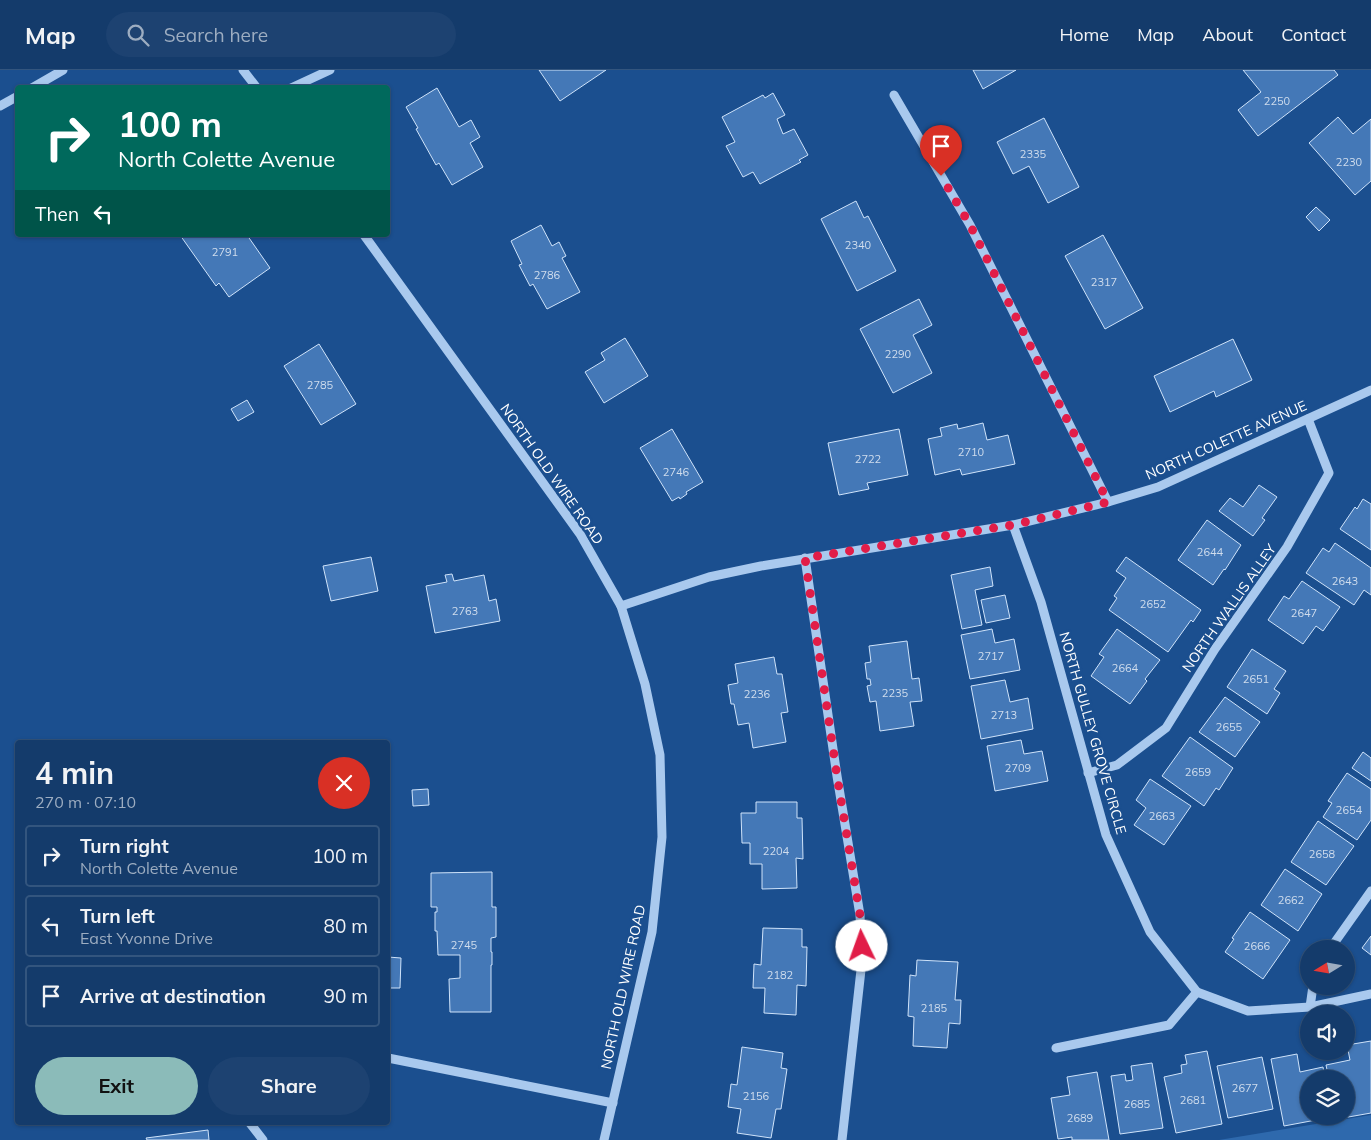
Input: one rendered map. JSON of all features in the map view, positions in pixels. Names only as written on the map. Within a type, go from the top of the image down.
[{"type":"street","points":[[37,85],[63,70]]},
{"type":"street","points":[[243,70],[255,85]]},
{"type":"street","points":[[298,85],[330,70]]},
{"type":"street","points":[[894,96],[970,225],[1108,502]]},
{"type":"street","points":[[0,106],[15,98]]},
{"type":"street","name":"NORTH OLD WIRE ROAD","points":[[365,237],[580,534],[620,606],[644,684],[660,755],[662,837],[652,932],[604,1140]]},
{"type":"street","name":"NORTH COLETTE AVENUE","points":[[620,606],[709,577],[805,558],[1013,525],[1108,502],[1158,487],[1371,390]]},
{"type":"street","name":"NORTH WALLIS ALLEY","points":[[1088,774],[1117,765],[1166,728],[1215,649],[1287,547],[1329,473],[1308,419]]},
{"type":"street","name":"NORTH GULLEY GROVE CIRCLE","points":[[1013,525],[1041,602],[1106,835],[1150,932],[1197,992]]},
{"type":"street","points":[[805,558],[837,776],[860,915],[862,961],[842,1140]]},
{"type":"street","points":[[1336,940],[1371,891]]},
{"type":"street","points":[[1056,1048],[1169,1025],[1197,992],[1248,1011],[1300,1008]]},
{"type":"street","points":[[1319,1005],[1371,994]]},
{"type":"street","points":[[390,1058],[613,1103]]},
{"type":"street","points":[[251,1125],[263,1140]]},
{"type":"shaded area","points":[[1371,1115],[1371,1140],[1219,1140],[1310,1125],[1355,1125],[1355,1118]]},
{"type":"building","points":[[539,70],[606,70],[560,101]]},
{"type":"building","points":[[973,70],[1016,70],[983,89]]},
{"type":"building","points":[[1243,70],[1334,70],[1338,75],[1258,136],[1238,110],[1261,92]]},
{"type":"building","points":[[437,88],[459,127],[471,120],[480,137],[470,143],[483,167],[452,185],[439,163],[436,165],[406,107]]},
{"type":"building","points":[[773,93],[785,115],[777,119],[783,134],[794,129],[808,155],[799,160],[801,162],[760,184],[753,172],[743,177],[726,146],[735,142],[722,117],[763,95],[765,98]]},
{"type":"building","points":[[1338,117],[1353,134],[1371,119],[1371,181],[1355,195],[1309,143]]},
{"type":"building","points":[[1044,118],[1079,187],[1048,203],[1029,166],[1013,174],[997,142]]},
{"type":"building","points":[[856,201],[864,218],[868,216],[896,271],[857,291],[821,219]]},
{"type":"building","points":[[1316,207],[1330,220],[1319,231],[1306,217]]},
{"type":"building","points":[[541,225],[552,246],[559,242],[566,256],[562,258],[580,292],[547,309],[533,284],[530,286],[519,265],[522,264],[511,241]]},
{"type":"building","points":[[1103,235],[1143,308],[1105,329],[1065,256]]},
{"type":"building","points":[[181,237],[248,237],[270,268],[229,297],[219,283],[216,286]]},
{"type":"building","points":[[919,299],[932,325],[913,335],[932,373],[893,393],[860,329]]},
{"type":"building","points":[[625,338],[648,376],[604,403],[585,372],[605,360],[601,353]]},
{"type":"building","points":[[1233,339],[1252,380],[1216,397],[1214,391],[1170,412],[1154,376]]},
{"type":"building","points":[[319,344],[356,404],[321,425],[284,366]]},
{"type":"building","points":[[247,400],[254,412],[238,421],[231,409]]},
{"type":"building","points":[[983,423],[987,440],[1008,435],[1015,464],[962,475],[960,469],[935,475],[928,439],[942,436],[940,428],[957,424],[958,429]]},
{"type":"building","points":[[672,429],[703,482],[686,492],[687,494],[680,499],[679,497],[672,501],[640,448]]},
{"type":"building","points":[[899,429],[908,475],[867,483],[869,489],[839,495],[828,443]]},
{"type":"building","points":[[1259,485],[1277,497],[1262,518],[1265,520],[1253,536],[1219,511],[1230,498],[1243,507]]},
{"type":"building","points":[[1363,499],[1371,504],[1371,550],[1340,529]]},
{"type":"building","points":[[1207,520],[1241,545],[1213,585],[1178,560]]},
{"type":"building","points":[[1335,543],[1371,568],[1371,595],[1364,590],[1354,605],[1306,573],[1323,548],[1329,552]]},
{"type":"building","points":[[371,557],[378,591],[331,601],[323,566]]},
{"type":"building","points":[[1126,557],[1201,610],[1193,622],[1191,620],[1168,652],[1109,610],[1117,598],[1114,596],[1126,578],[1116,571]]},
{"type":"building","points":[[990,567],[993,586],[975,590],[982,625],[962,629],[951,575]]},
{"type":"building","points":[[452,574],[454,581],[484,575],[489,601],[496,599],[500,621],[435,633],[426,586],[447,582],[445,575]]},
{"type":"building","points":[[1302,581],[1340,607],[1323,631],[1316,626],[1303,644],[1268,620],[1284,596],[1289,599]]},
{"type":"building","points":[[1005,595],[1010,618],[986,623],[981,600]]},
{"type":"building","points":[[992,629],[995,643],[1014,639],[1020,670],[970,679],[961,635]]},
{"type":"building","points":[[1117,629],[1160,660],[1145,679],[1147,681],[1130,704],[1091,676],[1104,657],[1099,654]]},
{"type":"building","points":[[907,641],[912,679],[919,678],[922,701],[910,702],[914,726],[880,731],[876,701],[870,702],[867,686],[871,685],[870,679],[867,679],[865,663],[871,662],[869,646]]},
{"type":"building","points":[[1252,649],[1286,671],[1274,689],[1280,693],[1267,714],[1227,687]]},
{"type":"building","points":[[774,657],[777,674],[782,674],[788,712],[781,713],[786,742],[753,748],[749,723],[738,725],[734,704],[731,704],[728,685],[738,683],[735,664]]},
{"type":"building","points":[[1005,680],[1010,702],[1028,698],[1033,729],[981,739],[971,686]]},
{"type":"building","points":[[1225,697],[1260,722],[1235,757],[1199,732]]},
{"type":"building","points":[[1190,737],[1233,768],[1219,790],[1216,788],[1204,806],[1162,776]]},
{"type":"building","points":[[1021,740],[1024,754],[1042,751],[1048,781],[995,791],[987,746]]},
{"type":"building","points":[[1363,752],[1371,758],[1371,781],[1352,768]]},
{"type":"building","points":[[1347,773],[1371,789],[1371,820],[1357,840],[1323,817],[1332,803],[1328,801]]},
{"type":"building","points":[[1150,779],[1191,806],[1164,845],[1134,825],[1146,808],[1136,800]]},
{"type":"building","points":[[428,789],[429,805],[413,806],[412,790]]},
{"type":"building","points":[[756,802],[797,802],[797,818],[802,818],[803,859],[796,858],[797,888],[762,889],[762,864],[750,864],[750,843],[742,843],[741,813],[756,813]]},
{"type":"building","points":[[1318,821],[1354,846],[1326,885],[1291,862]]},
{"type":"building","points":[[1285,869],[1322,894],[1298,931],[1261,905]]},
{"type":"building","points":[[492,872],[492,907],[496,907],[496,937],[491,938],[491,1012],[450,1012],[449,979],[460,978],[460,955],[438,955],[437,931],[435,931],[435,912],[437,912],[437,907],[431,907],[431,873]]},
{"type":"building","points":[[1250,912],[1290,940],[1263,979],[1225,952]]},
{"type":"building","points":[[763,928],[802,929],[802,947],[807,947],[806,986],[797,985],[796,1015],[764,1013],[765,988],[753,988],[754,964],[761,965]]},
{"type":"building","points":[[1371,936],[1371,955],[1362,948]]},
{"type":"building","points":[[390,957],[401,958],[400,988],[390,988]]},
{"type":"building","points":[[917,960],[958,962],[955,1000],[961,1000],[960,1024],[949,1023],[947,1048],[913,1046],[914,1017],[908,1016],[910,975],[916,976]]},
{"type":"building","points":[[1371,1041],[1371,1113],[1355,1116],[1355,1070],[1327,1070],[1326,1065],[1355,1060],[1355,1044]]},
{"type":"building","points":[[742,1047],[783,1053],[781,1068],[787,1069],[781,1109],[776,1109],[771,1138],[737,1133],[741,1109],[728,1107],[731,1084],[737,1085]]},
{"type":"building","points":[[1207,1051],[1222,1124],[1176,1133],[1164,1077],[1182,1073],[1181,1065],[1187,1064],[1185,1055]]},
{"type":"building","points":[[1297,1054],[1300,1072],[1300,1123],[1284,1126],[1271,1059]]},
{"type":"building","points":[[1262,1057],[1273,1109],[1228,1118],[1217,1066]]},
{"type":"building","points":[[1152,1063],[1163,1128],[1120,1134],[1111,1076],[1125,1074],[1126,1081],[1133,1080],[1131,1066]]},
{"type":"building","points":[[1323,1067],[1324,1070],[1309,1070]]},
{"type":"building","points":[[1097,1072],[1109,1140],[1072,1140],[1072,1137],[1058,1139],[1051,1098],[1070,1095],[1067,1077]]},
{"type":"building","points":[[208,1130],[209,1140],[147,1140],[146,1138]]},
{"type":"route","points":[[862,946],[860,915],[837,776],[805,558],[1013,525],[1108,502],[970,225],[941,176]]}]
